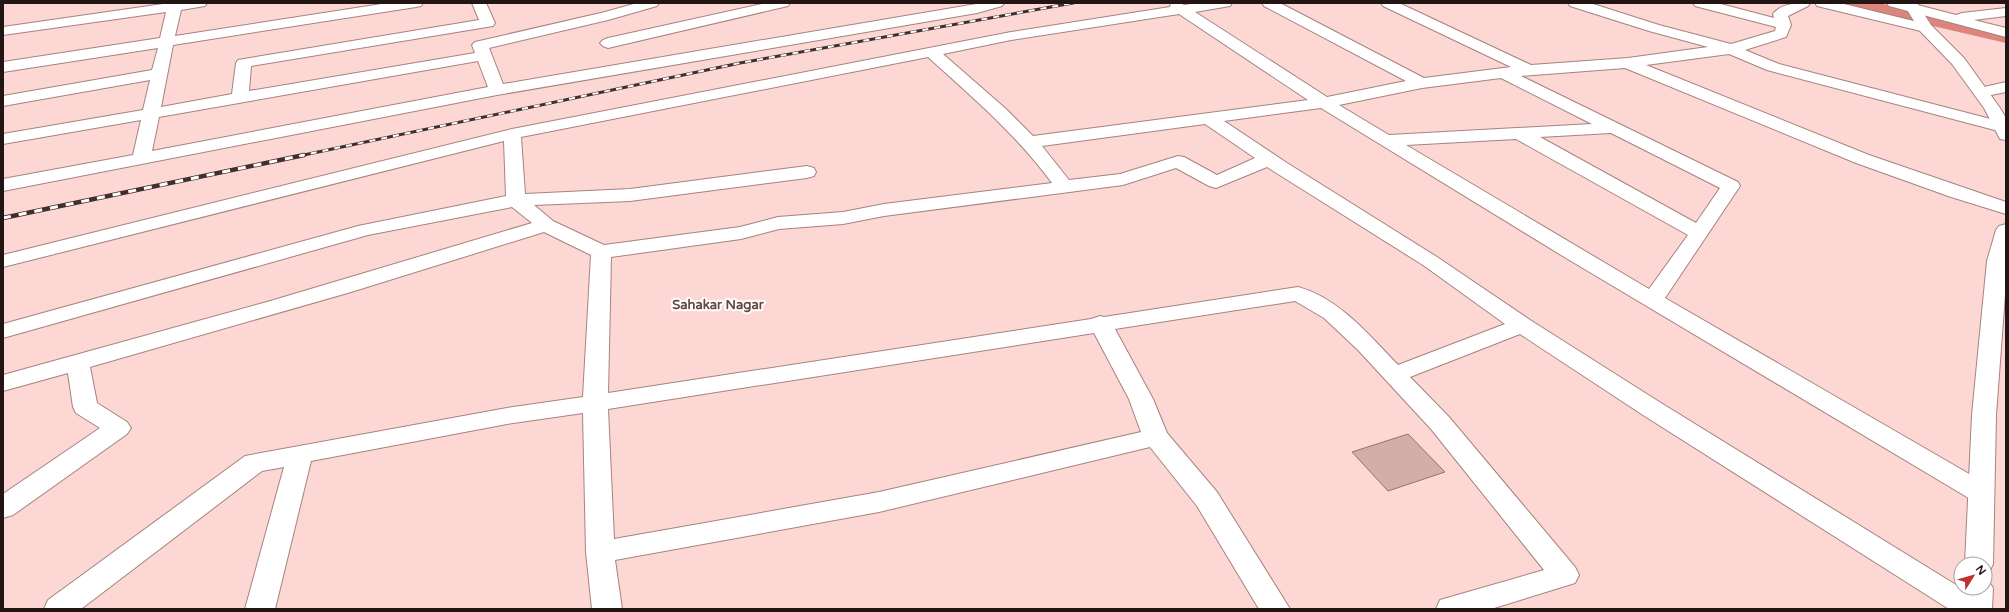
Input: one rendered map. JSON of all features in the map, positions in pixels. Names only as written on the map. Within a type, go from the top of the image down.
[{"type":"street","points":[[3,31],[106,10],[174,7],[200,3]]},
{"type":"street","points":[[243,47],[416,3]]},
{"type":"street","points":[[3,67],[167,42],[243,47],[488,23],[478,3]]},
{"type":"street","points":[[595,3],[608,16]]},
{"type":"street","points":[[498,90],[483,56],[480,45],[608,16],[652,3]]},
{"type":"street","points":[[608,43],[710,21],[783,3]]},
{"type":"street","points":[[3,185],[498,90],[621,70],[972,6],[997,3]]},
{"type":"street","points":[[3,261],[512,134],[931,51],[1176,7],[1226,3]]},
{"type":"street","points":[[1269,3],[1422,83]]},
{"type":"street","points":[[1388,3],[1529,70]]},
{"type":"street","points":[[1575,3],[1654,28],[1731,49],[1772,67],[2005,130]]},
{"type":"street","points":[[1700,3],[1784,25]]},
{"type":"street","points":[[1029,142],[1324,103],[1422,83],[1529,70],[1628,63],[1731,49],[1782,34],[1784,25],[1780,14],[1803,3]]},
{"type":"street","points":[[1822,3],[1925,27]]},
{"type":"street","points":[[1894,3],[1911,6],[1951,19],[2006,33]]},
{"type":"street","points":[[1911,6],[1925,27],[1958,60],[1981,92],[2005,130]]},
{"type":"street","points":[[141,159],[174,7]]},
{"type":"street","points":[[1176,7],[1386,142],[1981,493]]},
{"type":"street","points":[[1951,19],[2006,12]]},
{"type":"street","points":[[583,21],[608,43]]},
{"type":"street","points":[[608,43],[606,48],[621,70]]},
{"type":"street","points":[[240,98],[243,47]]},
{"type":"street","points":[[931,51],[1000,113],[1029,142],[1063,185]]},
{"type":"street","points":[[3,139],[483,56]]},
{"type":"street","points":[[1628,63],[1827,145],[2006,208]]},
{"type":"street","points":[[1503,73],[1731,186],[1653,300]]},
{"type":"street","points":[[3,101],[159,74]]},
{"type":"street","points":[[1981,92],[2006,87]]},
{"type":"street","points":[[1208,118],[1269,159],[1430,261],[1522,325],[1666,418],[1961,601],[1977,602]]},
{"type":"street","points":[[1386,142],[1613,128]]},
{"type":"street","points":[[512,134],[516,200],[546,225],[601,252],[740,233],[778,223],[842,218],[884,210],[1063,185],[1123,179],[1178,161],[1216,182],[1269,159]]},
{"type":"street","points":[[1519,134],[1699,233]]},
{"type":"street","points":[[3,331],[365,230],[516,200],[630,195],[807,172]]},
{"type":"street","points":[[3,383],[78,363],[432,261],[546,225]]},
{"type":"street","points":[[1979,556],[1984,415],[1997,261],[2006,230]]},
{"type":"street","points":[[601,252],[595,403],[600,552],[606,609]]},
{"type":"street","points":[[59,609],[254,463],[506,416],[1100,323],[1298,294],[1332,313],[1440,423],[1564,574],[1451,609]]},
{"type":"street","points":[[1100,323],[1141,399],[1156,437],[1207,499],[1275,609]]},
{"type":"street","points":[[1394,375],[1522,325]]},
{"type":"street","points":[[3,508],[118,428],[85,407],[78,363]]},
{"type":"street","points":[[600,552],[879,502],[1156,437]]},
{"type":"street","points":[[260,609],[300,455]]},
{"type":"building","points":[[1408,434],[1445,472],[1388,491],[1352,452]]},
{"type":"waterway","points":[[1857,3],[2006,38]]},
{"type":"railway","points":[[299,156],[740,63],[1073,3]]},
{"type":"railway","points":[[3,218],[304,155]]},
{"type":"district","name":"Sahakar Nagar","points":[[718,305]]}]
